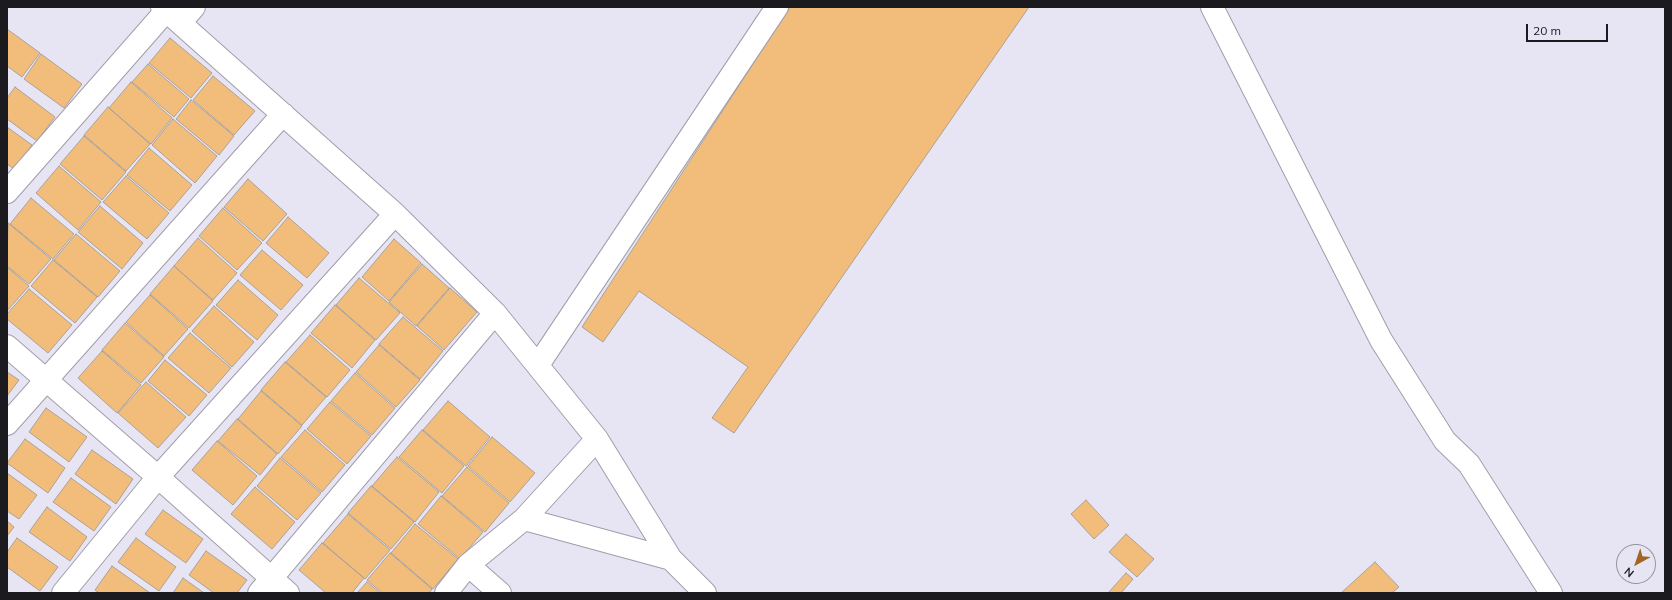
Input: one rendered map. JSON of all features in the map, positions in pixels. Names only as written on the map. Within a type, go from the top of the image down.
[{"type":"street","points":[[7,192],[169,14],[194,7]]},
{"type":"street","points":[[538,365],[777,7]]},
{"type":"street","points":[[1212,7],[1381,340],[1445,441],[1468,464],[1551,593]]},
{"type":"street","points":[[169,14],[395,214],[495,313],[597,439],[671,559],[705,593]]},
{"type":"street","points":[[7,424],[283,114]]},
{"type":"street","points":[[63,593],[158,477],[395,214]]},
{"type":"street","points":[[265,586],[495,313]]},
{"type":"street","points":[[7,346],[158,477],[265,586],[288,593]]},
{"type":"street","points":[[446,593],[468,565],[524,519],[597,439]]},
{"type":"street","points":[[524,519],[671,559]]},
{"type":"street","points":[[468,565],[500,593]]},
{"type":"building","points":[[790,7],[1029,7],[734,433],[712,418],[748,367],[639,291],[603,342],[582,327]]},
{"type":"building","points":[[7,29],[40,53],[22,77],[7,66]]},
{"type":"building","points":[[170,38],[212,73],[191,98],[149,63]]},
{"type":"building","points":[[41,54],[82,84],[64,108],[24,79]]},
{"type":"building","points":[[148,64],[189,99],[174,117],[132,82]]},
{"type":"building","points":[[213,76],[255,111],[234,135],[193,100]]},
{"type":"building","points":[[131,82],[172,118],[151,144],[109,108]]},
{"type":"building","points":[[15,87],[55,117],[37,141],[7,119],[7,98]]},
{"type":"building","points":[[191,100],[234,136],[219,155],[176,119]]},
{"type":"building","points":[[108,107],[150,144],[126,171],[84,135]]},
{"type":"building","points":[[173,119],[217,156],[195,183],[152,145]]},
{"type":"building","points":[[7,127],[32,145],[14,169],[7,164]]},
{"type":"building","points":[[84,136],[126,172],[102,200],[60,164]]},
{"type":"building","points":[[149,148],[192,185],[170,211],[127,175]]},
{"type":"building","points":[[59,166],[101,202],[78,230],[36,193]]},
{"type":"building","points":[[126,176],[169,213],[147,239],[103,202]]},
{"type":"building","points":[[248,179],[287,214],[263,241],[224,207]]},
{"type":"building","points":[[31,198],[74,234],[53,259],[10,224]]},
{"type":"building","points":[[100,206],[143,243],[122,269],[78,232]]},
{"type":"building","points":[[223,208],[262,243],[237,270],[199,236]]},
{"type":"building","points":[[288,217],[329,253],[307,278],[266,243]]},
{"type":"building","points":[[8,223],[51,259],[29,284],[7,266]]},
{"type":"building","points":[[76,234],[120,271],[98,297],[54,260]]},
{"type":"building","points":[[198,238],[237,273],[213,300],[174,266]]},
{"type":"building","points":[[394,239],[421,263],[389,301],[362,277]]},
{"type":"building","points":[[262,250],[303,285],[281,310],[240,275]]},
{"type":"building","points":[[53,260],[97,297],[75,323],[31,286]]},
{"type":"building","points":[[422,264],[449,288],[416,326],[389,302]]},
{"type":"building","points":[[174,266],[213,301],[189,328],[150,294]]},
{"type":"building","points":[[7,267],[29,286],[7,311]]},
{"type":"building","points":[[359,278],[400,313],[376,340],[336,305]]},
{"type":"building","points":[[238,280],[278,315],[257,340],[216,305]]},
{"type":"building","points":[[450,288],[477,312],[444,350],[417,326]]},
{"type":"building","points":[[29,289],[72,325],[48,353],[7,319],[7,314]]},
{"type":"building","points":[[150,295],[188,329],[164,356],[126,322]]},
{"type":"building","points":[[335,305],[375,340],[352,368],[311,333]]},
{"type":"building","points":[[214,306],[254,342],[232,367],[192,331]]},
{"type":"building","points":[[403,317],[443,351],[420,379],[379,344]]},
{"type":"building","points":[[125,323],[164,357],[141,383],[102,350]]},
{"type":"building","points":[[190,333],[231,368],[209,393],[168,358]]},
{"type":"building","points":[[310,335],[350,370],[327,397],[286,362]]},
{"type":"building","points":[[379,345],[420,380],[396,407],[356,372]]},
{"type":"building","points":[[102,351],[141,385],[117,413],[78,378]]},
{"type":"building","points":[[165,360],[207,395],[189,416],[148,381]]},
{"type":"building","points":[[285,362],[326,397],[302,425],[261,390]]},
{"type":"building","points":[[7,372],[19,380],[7,396]]},
{"type":"building","points":[[355,373],[395,408],[372,435],[331,401]]},
{"type":"building","points":[[146,382],[186,417],[158,448],[118,413]]},
{"type":"building","points":[[261,391],[302,426],[278,454],[238,419]]},
{"type":"building","points":[[448,401],[490,437],[466,466],[423,430]]},
{"type":"building","points":[[330,402],[371,436],[347,464],[307,429]]},
{"type":"building","points":[[46,408],[87,437],[69,462],[29,432]]},
{"type":"building","points":[[237,419],[277,454],[260,475],[218,441]]},
{"type":"building","points":[[305,430],[345,465],[322,492],[281,457]]},
{"type":"building","points":[[422,430],[464,466],[442,493],[399,457]]},
{"type":"building","points":[[492,437],[535,473],[510,502],[468,466]]},
{"type":"building","points":[[25,439],[65,468],[48,493],[7,463]]},
{"type":"building","points":[[217,441],[257,476],[233,505],[192,470]]},
{"type":"building","points":[[92,450],[133,479],[116,504],[75,474]]},
{"type":"building","points":[[397,457],[439,492],[415,522],[372,486]]},
{"type":"building","points":[[280,458],[321,493],[297,520],[257,486]]},
{"type":"building","points":[[467,467],[509,503],[485,532],[442,496]]},
{"type":"building","points":[[7,473],[37,495],[19,519],[7,511]]},
{"type":"building","points":[[71,478],[111,507],[94,531],[53,502]]},
{"type":"building","points":[[371,486],[414,522],[391,549],[348,513]]},
{"type":"building","points":[[255,487],[295,522],[272,549],[231,514]]},
{"type":"building","points":[[441,496],[483,532],[460,559],[418,524]]},
{"type":"building","points":[[1086,500],[1109,525],[1094,539],[1071,514]]},
{"type":"building","points":[[47,507],[87,537],[70,561],[29,532]]},
{"type":"building","points":[[163,510],[203,539],[186,563],[145,534]]},
{"type":"building","points":[[348,514],[390,550],[365,579],[323,543]]},
{"type":"building","points":[[7,521],[14,527],[7,536]]},
{"type":"building","points":[[415,524],[458,559],[433,589],[391,553]]},
{"type":"building","points":[[1126,534],[1154,559],[1137,577],[1109,552]]},
{"type":"building","points":[[17,538],[58,567],[40,591],[7,567],[7,552]]},
{"type":"building","points":[[136,538],[176,567],[159,591],[118,562]]},
{"type":"building","points":[[322,543],[364,578],[352,593],[326,593],[299,570]]},
{"type":"building","points":[[206,551],[247,580],[237,593],[214,593],[189,575]]},
{"type":"building","points":[[390,553],[432,589],[429,593],[382,593],[367,580]]},
{"type":"building","points":[[1375,562],[1399,587],[1392,593],[1341,593]]},
{"type":"building","points":[[112,566],[150,593],[99,593],[95,590]]},
{"type":"building","points":[[1126,573],[1133,579],[1121,593],[1108,593]]},
{"type":"building","points":[[183,578],[204,593],[173,593]]},
{"type":"building","points":[[367,582],[380,593],[357,593]]}]
